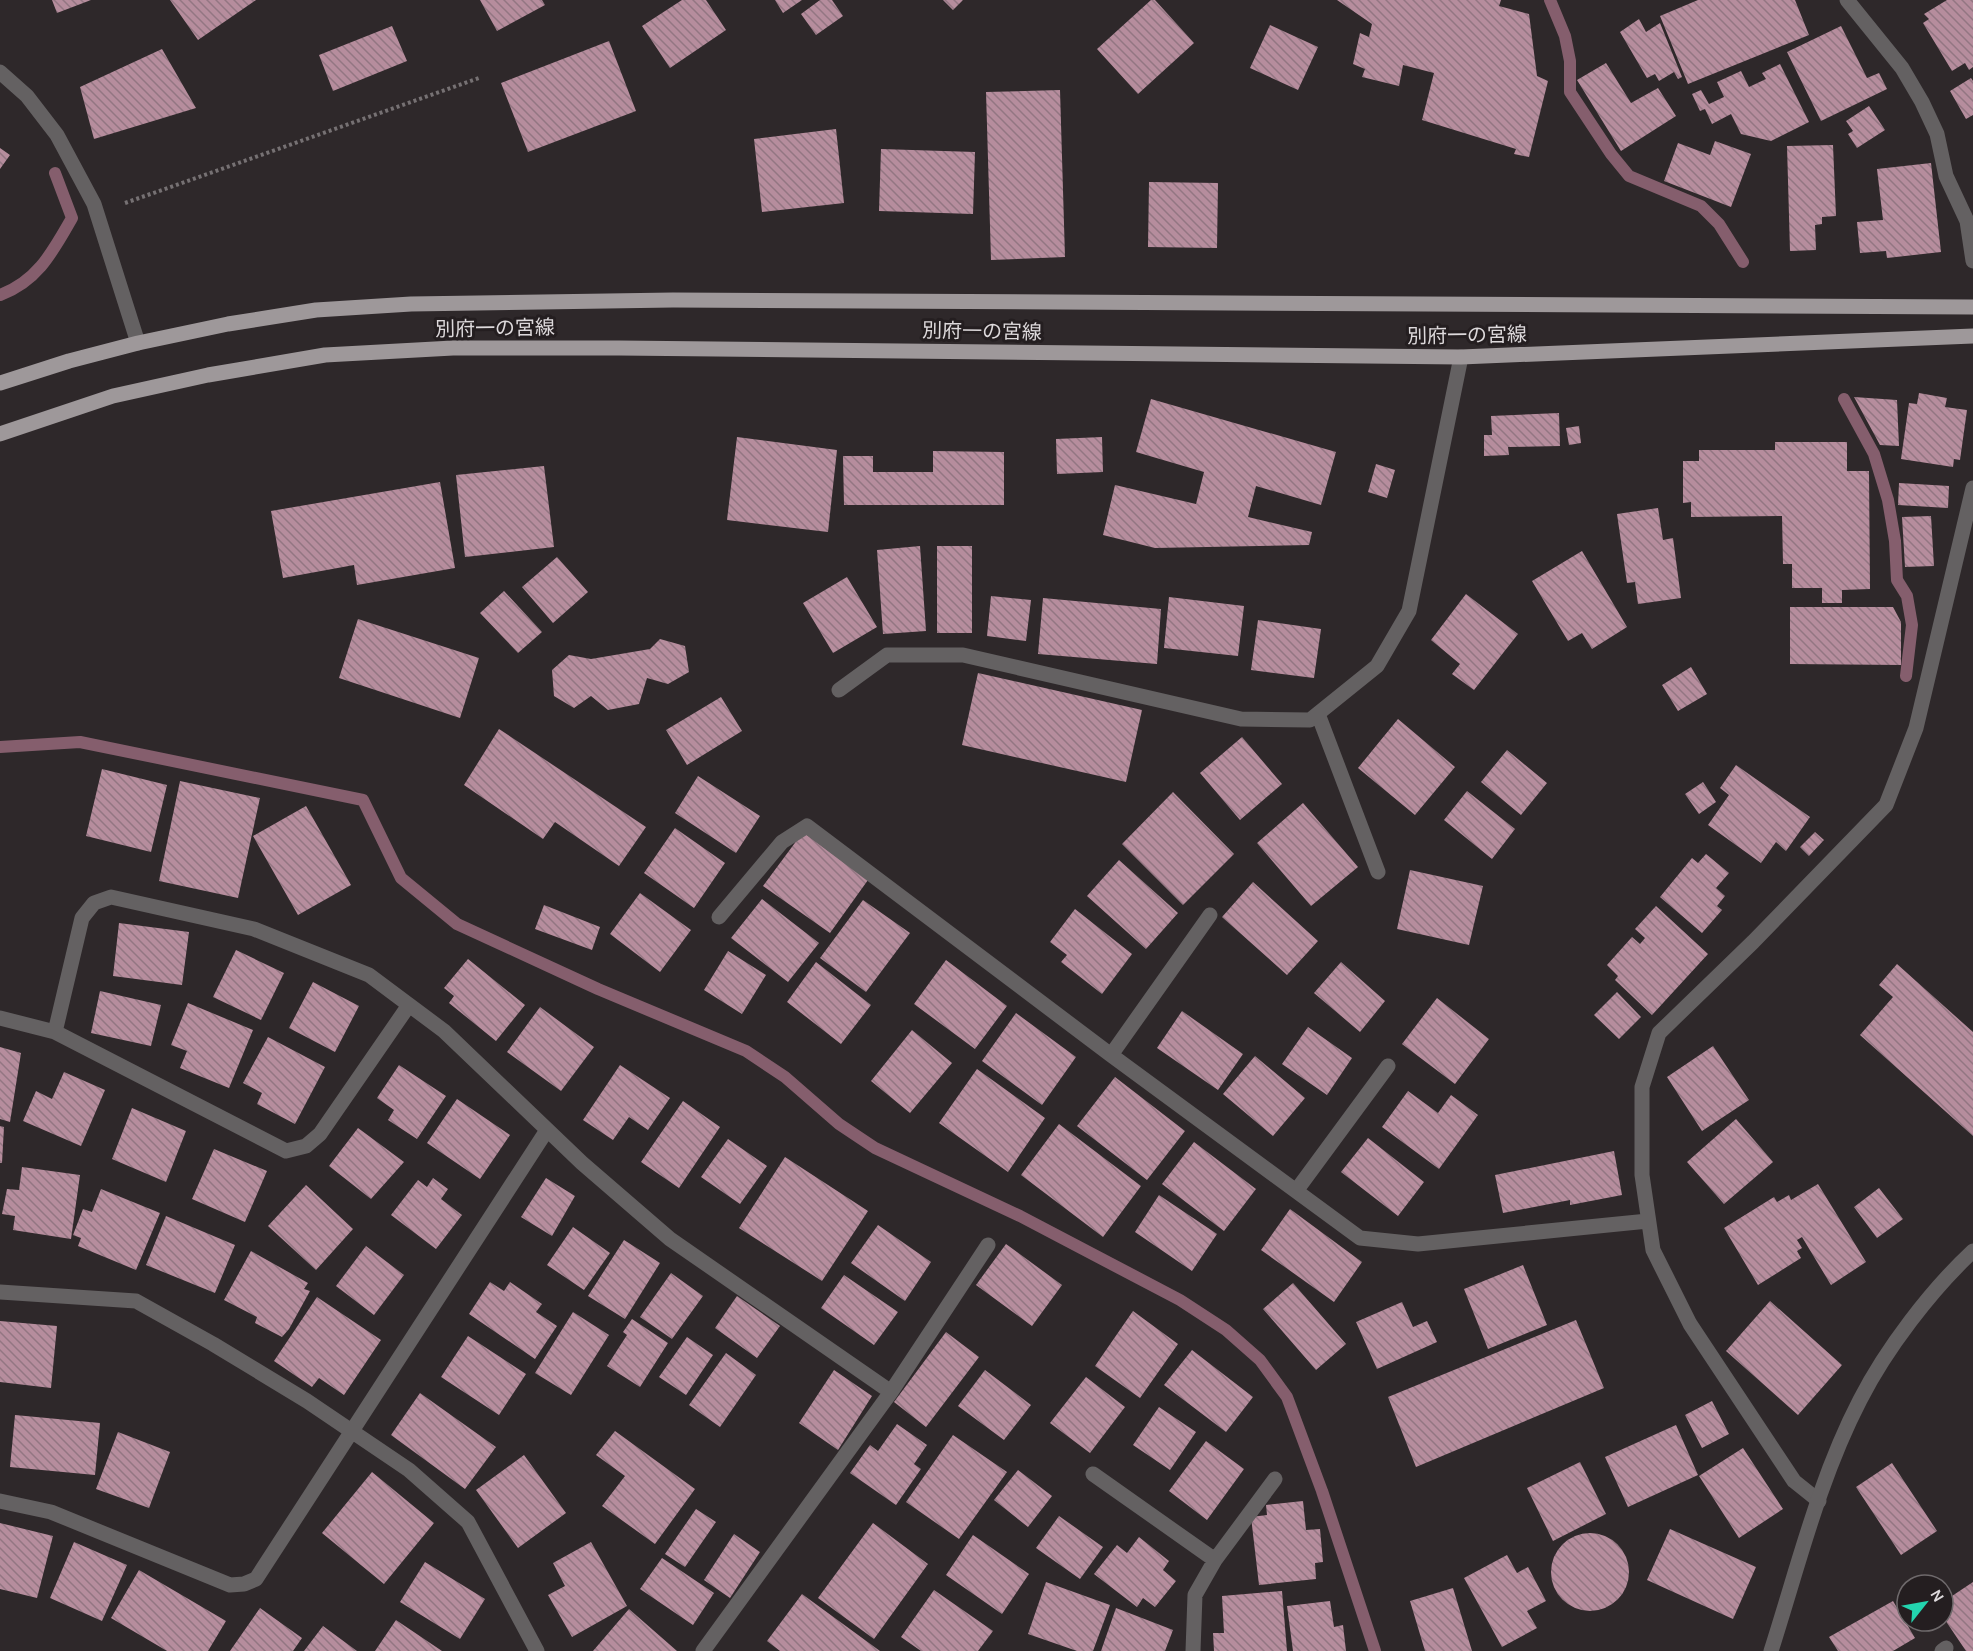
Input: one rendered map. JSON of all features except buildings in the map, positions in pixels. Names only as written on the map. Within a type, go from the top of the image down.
[{"type":"main road","name":"別府一の宮線","points":[[0,382],[138,343],[228,324],[316,310],[497,302],[673,300],[1973,307]]},
{"type":"main road","name":"別府一の宮線","points":[[0,434],[113,396],[208,375],[325,355],[429,350],[619,348],[1461,357],[1973,336]]},
{"type":"street","points":[[1847,0],[1902,68],[1922,102],[1937,134],[1946,176],[1967,220],[1973,261]]},
{"type":"street","points":[[0,72],[27,96],[57,135],[94,204],[138,343]]},
{"type":"street","points":[[838,690],[887,655],[963,655],[1241,719],[1310,720],[1377,666],[1409,611],[1461,357]]},
{"type":"street","points":[[1819,1501],[1794,1481],[1690,1324],[1653,1250],[1642,1175],[1642,1087],[1659,1033],[1753,942],[1886,804],[1916,728],[1973,488]]},
{"type":"street","points":[[1318,714],[1378,872]]},
{"type":"street","points":[[719,917],[782,842],[807,826],[1111,1055],[1360,1238],[1419,1244],[1648,1221]]},
{"type":"street","points":[[55,1032],[82,918],[94,903],[111,897],[254,929],[369,975],[444,1031],[582,1163],[670,1239],[891,1392]]},
{"type":"street","points":[[1111,1055],[1210,915]]},
{"type":"street","points":[[0,1018],[55,1032],[286,1150],[306,1146],[320,1134],[409,1005]]},
{"type":"street","points":[[1296,1191],[1388,1066]]},
{"type":"street","points":[[0,1501],[51,1512],[230,1585],[244,1584],[256,1579],[547,1130]]},
{"type":"street","points":[[703,1651],[891,1392],[988,1245]]},
{"type":"street","points":[[1771,1651],[1819,1501],[1845,1432],[1874,1375],[1932,1294],[1973,1251]]},
{"type":"street","points":[[0,1292],[136,1301],[270,1378],[409,1470],[468,1522],[537,1651]]},
{"type":"street","points":[[1093,1474],[1215,1560]]},
{"type":"street","points":[[1193,1651],[1195,1595],[1215,1560],[1275,1479]]},
{"type":"path","points":[[124,203],[479,78]]},
{"type":"waterway","points":[[1550,0],[1565,36],[1570,61],[1570,92],[1611,154],[1629,176],[1701,206],[1719,224],[1743,262]]},
{"type":"waterway","points":[[0,295],[25,282],[43,264],[72,218],[55,173]]},
{"type":"waterway","points":[[1844,399],[1874,454],[1888,500],[1895,541],[1897,580],[1907,596],[1912,625],[1906,676]]},
{"type":"waterway","points":[[0,747],[80,742],[363,800],[401,878],[457,924],[598,989],[746,1051],[785,1077],[839,1124],[875,1148],[1020,1216],[1180,1300],[1226,1330],[1260,1360],[1287,1397],[1322,1491],[1375,1651]]}]
